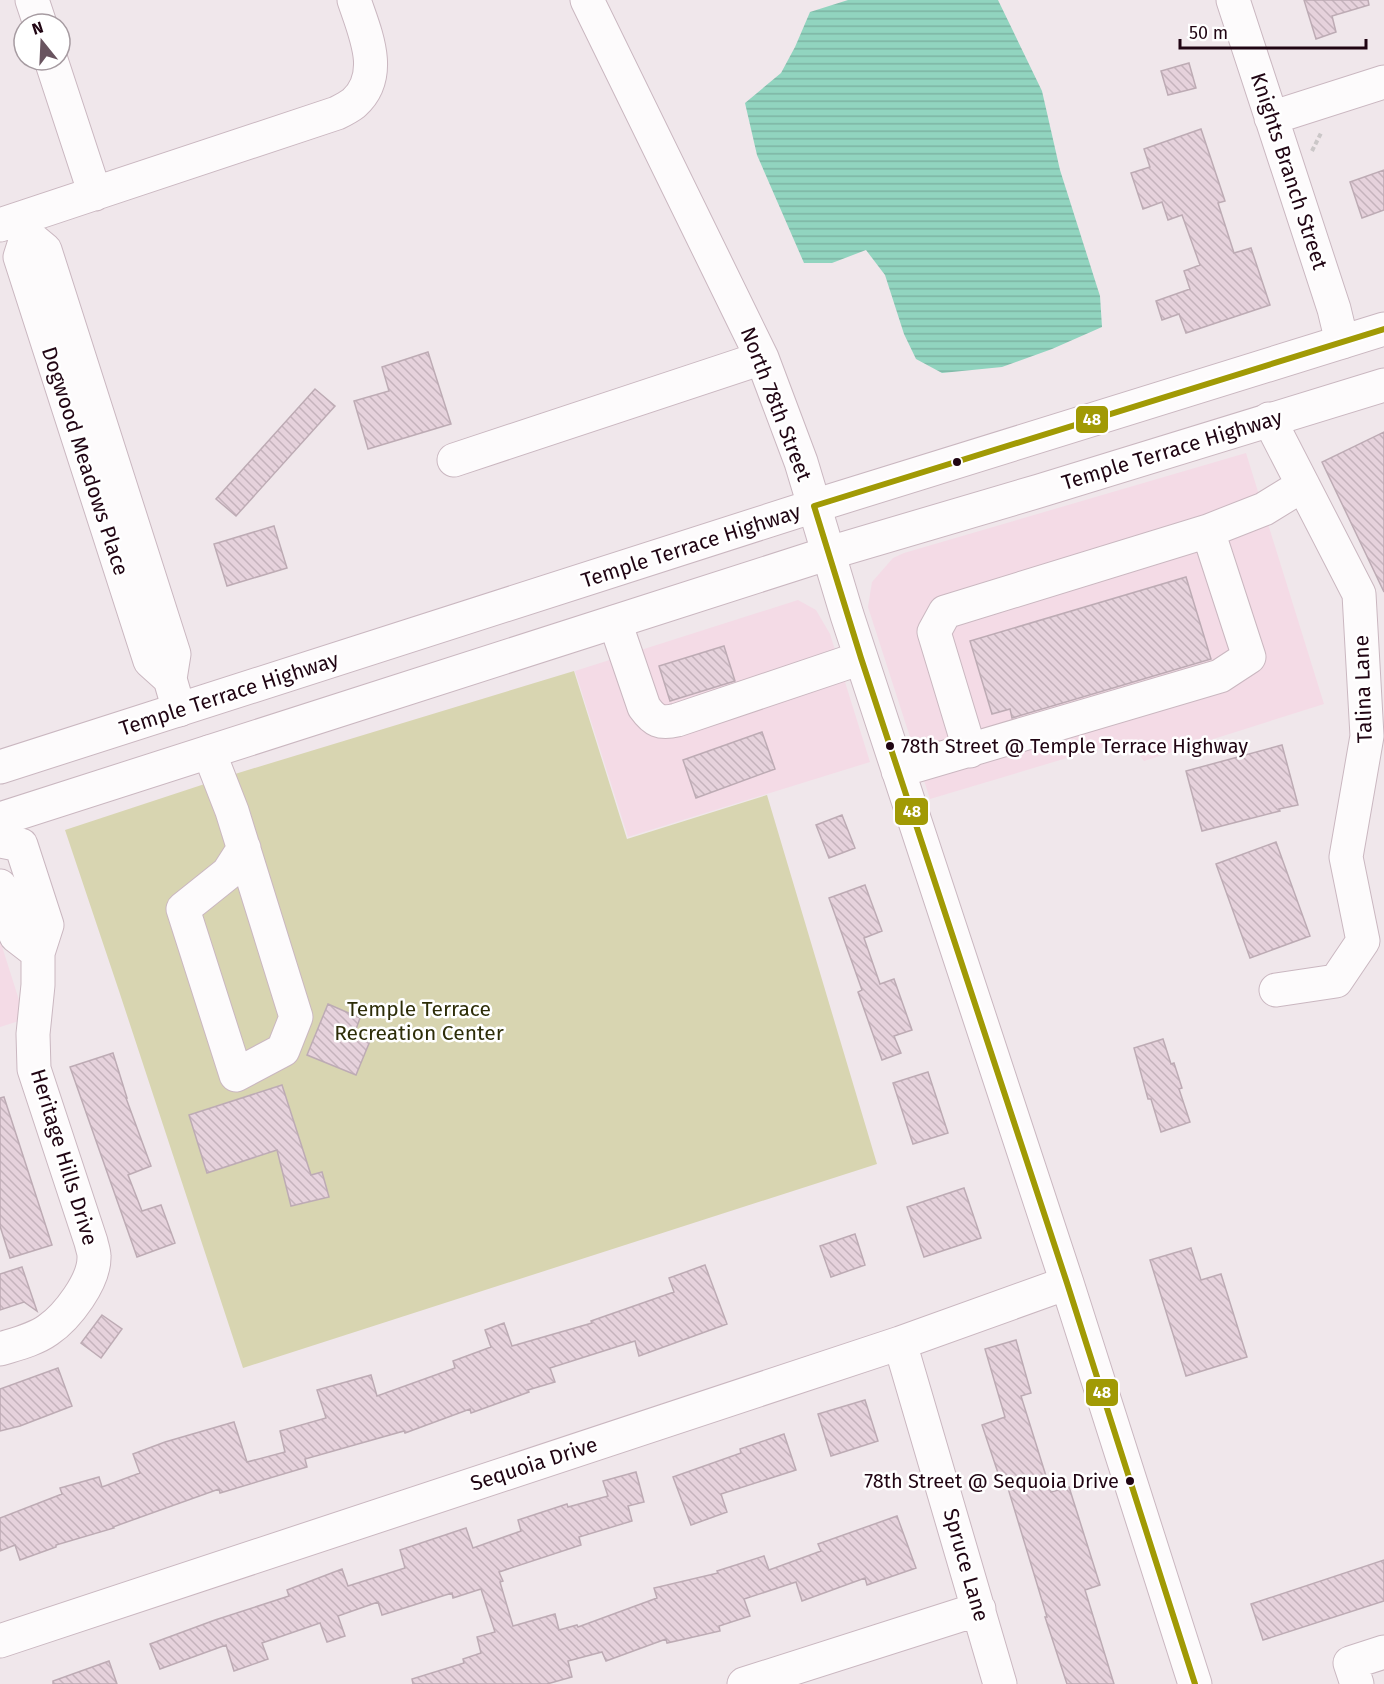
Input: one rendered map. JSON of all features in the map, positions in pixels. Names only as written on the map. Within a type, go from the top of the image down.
[{"type":"street","points":[[16,226],[95,194],[338,113],[354,103],[366,87],[372,68],[370,49],[354,0]]},
{"type":"street","name":"North 78th Street","points":[[587,0],[762,358],[801,462],[861,658],[1067,1283],[1195,1684]]},
{"type":"street","name":"Knights Branch Street","points":[[1233,0],[1334,309],[1342,342],[1371,389]]},
{"type":"street","points":[[55,72],[95,194]]},
{"type":"street","points":[[1272,118],[1384,82]]},
{"type":"street","name":"Dogwood Meadows Place","points":[[16,226],[45,250],[82,408],[174,654],[170,679],[178,710]]},
{"type":"street","name":"Temple Terrace Highway","points":[[0,767],[814,506],[1384,329]]},
{"type":"street","points":[[454,460],[762,358]]},
{"type":"street","name":"Temple Terrace Highway","points":[[0,819],[829,553],[1371,389]]},
{"type":"street","name":"Talina Lane","points":[[1269,419],[1303,485],[1372,590],[1367,736],[1346,857],[1363,941],[1336,981],[1276,990]]},
{"type":"street","points":[[970,751],[934,632],[945,612],[1208,531],[1264,509],[1303,485]]},
{"type":"street","points":[[898,771],[1220,676],[1249,657],[1208,531]]},
{"type":"street","points":[[615,622],[644,707],[651,717],[664,723],[861,658]]},
{"type":"street","points":[[0,799],[155,745],[178,710]]},
{"type":"street","points":[[209,752],[232,811],[244,849],[296,1017],[283,1050],[236,1075],[183,909],[228,873],[244,849]]},
{"type":"street","name":"Heritage Hills Drive","points":[[0,841],[21,845],[47,925],[38,953],[38,985],[33,1034],[34,1069],[94,1257],[91,1273],[83,1289],[61,1319],[35,1338],[0,1349]]},
{"type":"street","points":[[0,888],[16,936],[38,953]]},
{"type":"street","name":"Sequoia Drive","points":[[0,1641],[900,1343],[1067,1283]]},
{"type":"street","name":"Spruce Lane","points":[[900,1343],[1000,1684]]},
{"type":"street","points":[[744,1684],[979,1609]]},
{"type":"street","points":[[1357,1684],[1350,1663],[1384,1652]]},
{"type":"path","points":[[1313,162],[1312,151],[1323,128]]},
{"type":"shaded area","points":[[848,0],[998,0],[1042,91],[1060,170],[1100,296],[1102,327],[1052,349],[1002,367],[942,373],[916,359],[904,334],[885,275],[866,250],[832,263],[804,263],[757,155],[745,103],[781,73],[810,12]]},
{"type":"shaded area","points":[[1246,453],[1324,704],[1144,761],[1127,740],[930,799],[868,607],[872,582],[893,558]]},
{"type":"shaded area","points":[[798,600],[816,610],[830,634],[870,762],[628,837],[575,671]]},
{"type":"shaded area","points":[[0,940],[25,1019],[0,1027]]},
{"type":"green space","name":"Temple Terrace Recreation Center","points":[[574,671],[627,839],[767,795],[877,1164],[243,1368],[65,830],[235,774]]},
{"type":"building","points":[[1304,0],[1368,0],[1369,5],[1332,16],[1336,32],[1316,39]]},
{"type":"building","points":[[1189,63],[1196,88],[1168,95],[1161,71]]},
{"type":"building","points":[[1201,129],[1225,201],[1218,203],[1234,253],[1251,248],[1270,305],[1186,333],[1179,314],[1162,320],[1156,301],[1190,289],[1184,271],[1200,265],[1182,215],[1168,220],[1162,202],[1143,209],[1131,173],[1150,167],[1144,149]]},
{"type":"building","points":[[1384,170],[1384,210],[1362,218],[1350,182]]},
{"type":"building","points":[[428,352],[451,424],[368,449],[354,401],[389,391],[382,367]]},
{"type":"building","points":[[315,389],[335,406],[236,516],[216,499]]},
{"type":"building","points":[[1384,432],[1384,592],[1322,462]]},
{"type":"building","points":[[274,526],[287,568],[227,586],[214,544]]},
{"type":"building","points":[[1186,577],[1211,659],[1012,718],[1010,709],[992,714],[970,641]]},
{"type":"building","points":[[724,646],[735,681],[670,701],[659,666]]},
{"type":"building","points":[[762,732],[775,769],[696,798],[683,760]]},
{"type":"building","points":[[1282,745],[1298,805],[1202,831],[1186,771]]},
{"type":"building","points":[[842,815],[855,848],[829,858],[816,825]]},
{"type":"building","points":[[1276,842],[1310,936],[1250,958],[1216,864]]},
{"type":"building","points":[[865,885],[882,931],[864,938],[880,984],[894,979],[912,1030],[894,1036],[901,1053],[882,1060],[858,992],[862,990],[829,898]]},
{"type":"building","points":[[328,1004],[360,1018],[354,1035],[370,1041],[356,1075],[307,1055]]},
{"type":"building","points":[[1163,1039],[1171,1064],[1174,1063],[1182,1088],[1179,1089],[1190,1122],[1161,1132],[1151,1099],[1148,1099],[1134,1048]]},
{"type":"building","points":[[113,1053],[126,1098],[151,1166],[128,1175],[142,1211],[161,1205],[175,1243],[137,1257],[70,1067]]},
{"type":"building","points":[[928,1072],[948,1133],[913,1144],[893,1083]]},
{"type":"building","points":[[282,1085],[311,1175],[322,1172],[329,1197],[291,1206],[277,1150],[207,1173],[189,1115]]},
{"type":"building","points":[[4,1097],[52,1245],[10,1258],[0,1226],[0,1098]]},
{"type":"building","points":[[964,1188],[981,1238],[924,1257],[907,1207]]},
{"type":"building","points":[[855,1234],[865,1265],[831,1277],[820,1246]]},
{"type":"building","points":[[1191,1248],[1201,1280],[1221,1274],[1247,1357],[1186,1376],[1150,1260]]},
{"type":"building","points":[[705,1265],[727,1324],[639,1356],[635,1341],[550,1368],[555,1382],[528,1390],[529,1392],[471,1413],[470,1409],[405,1433],[404,1431],[305,1459],[307,1467],[220,1493],[219,1489],[114,1528],[56,1545],[56,1547],[20,1560],[15,1545],[0,1551],[0,1518],[62,1494],[60,1488],[99,1477],[102,1487],[140,1473],[133,1454],[234,1422],[247,1462],[285,1452],[280,1431],[326,1418],[317,1390],[371,1375],[377,1396],[455,1368],[453,1361],[491,1347],[485,1330],[504,1323],[512,1346],[592,1323],[591,1321],[674,1292],[669,1278]]},
{"type":"building","points":[[22,1267],[37,1311],[24,1302],[0,1310],[0,1274]]},
{"type":"building","points":[[102,1315],[122,1329],[101,1358],[81,1343]]},
{"type":"building","points":[[1016,1340],[1031,1393],[1021,1396],[1051,1492],[1069,1487],[1100,1585],[1085,1590],[1114,1684],[1067,1684],[1004,1475],[999,1476],[982,1425],[1005,1417],[985,1349]]},
{"type":"building","points":[[58,1368],[72,1406],[20,1426],[0,1431],[0,1389]]},
{"type":"building","points":[[865,1400],[878,1441],[831,1456],[818,1414]]},
{"type":"building","points":[[784,1434],[796,1470],[721,1494],[727,1512],[691,1525],[673,1477],[741,1453],[740,1449]]},
{"type":"building","points":[[636,1472],[644,1502],[628,1506],[632,1521],[579,1537],[581,1545],[499,1572],[513,1626],[555,1614],[559,1630],[577,1625],[578,1627],[657,1598],[654,1588],[718,1573],[717,1571],[764,1556],[769,1570],[821,1551],[818,1544],[897,1516],[916,1568],[867,1585],[865,1578],[802,1601],[796,1582],[744,1599],[750,1616],[719,1626],[720,1631],[667,1643],[666,1639],[606,1661],[602,1652],[568,1661],[572,1677],[547,1684],[413,1684],[412,1679],[464,1663],[463,1659],[481,1653],[477,1637],[495,1632],[481,1589],[453,1598],[452,1593],[382,1615],[378,1602],[338,1616],[345,1636],[327,1642],[320,1623],[262,1643],[268,1659],[234,1671],[226,1645],[160,1669],[150,1644],[289,1596],[287,1590],[342,1569],[348,1586],[405,1568],[400,1550],[466,1528],[473,1548],[521,1531],[518,1520],[567,1504],[568,1507],[608,1496],[603,1481]]},
{"type":"building","points":[[1384,1560],[1384,1601],[1263,1640],[1251,1604]]},
{"type":"building","points":[[109,1661],[117,1684],[53,1684],[53,1681]]},
{"type":"transit line","name":"48","points":[[1195,1684],[1067,1283],[861,658],[814,506],[1384,329]]},
{"type":"place","name":"78th Street @ Temple Terrace Highway","points":[[890,746]]},
{"type":"place","name":"78th Street @ Sequoia Drive","points":[[1130,1481]]}]
